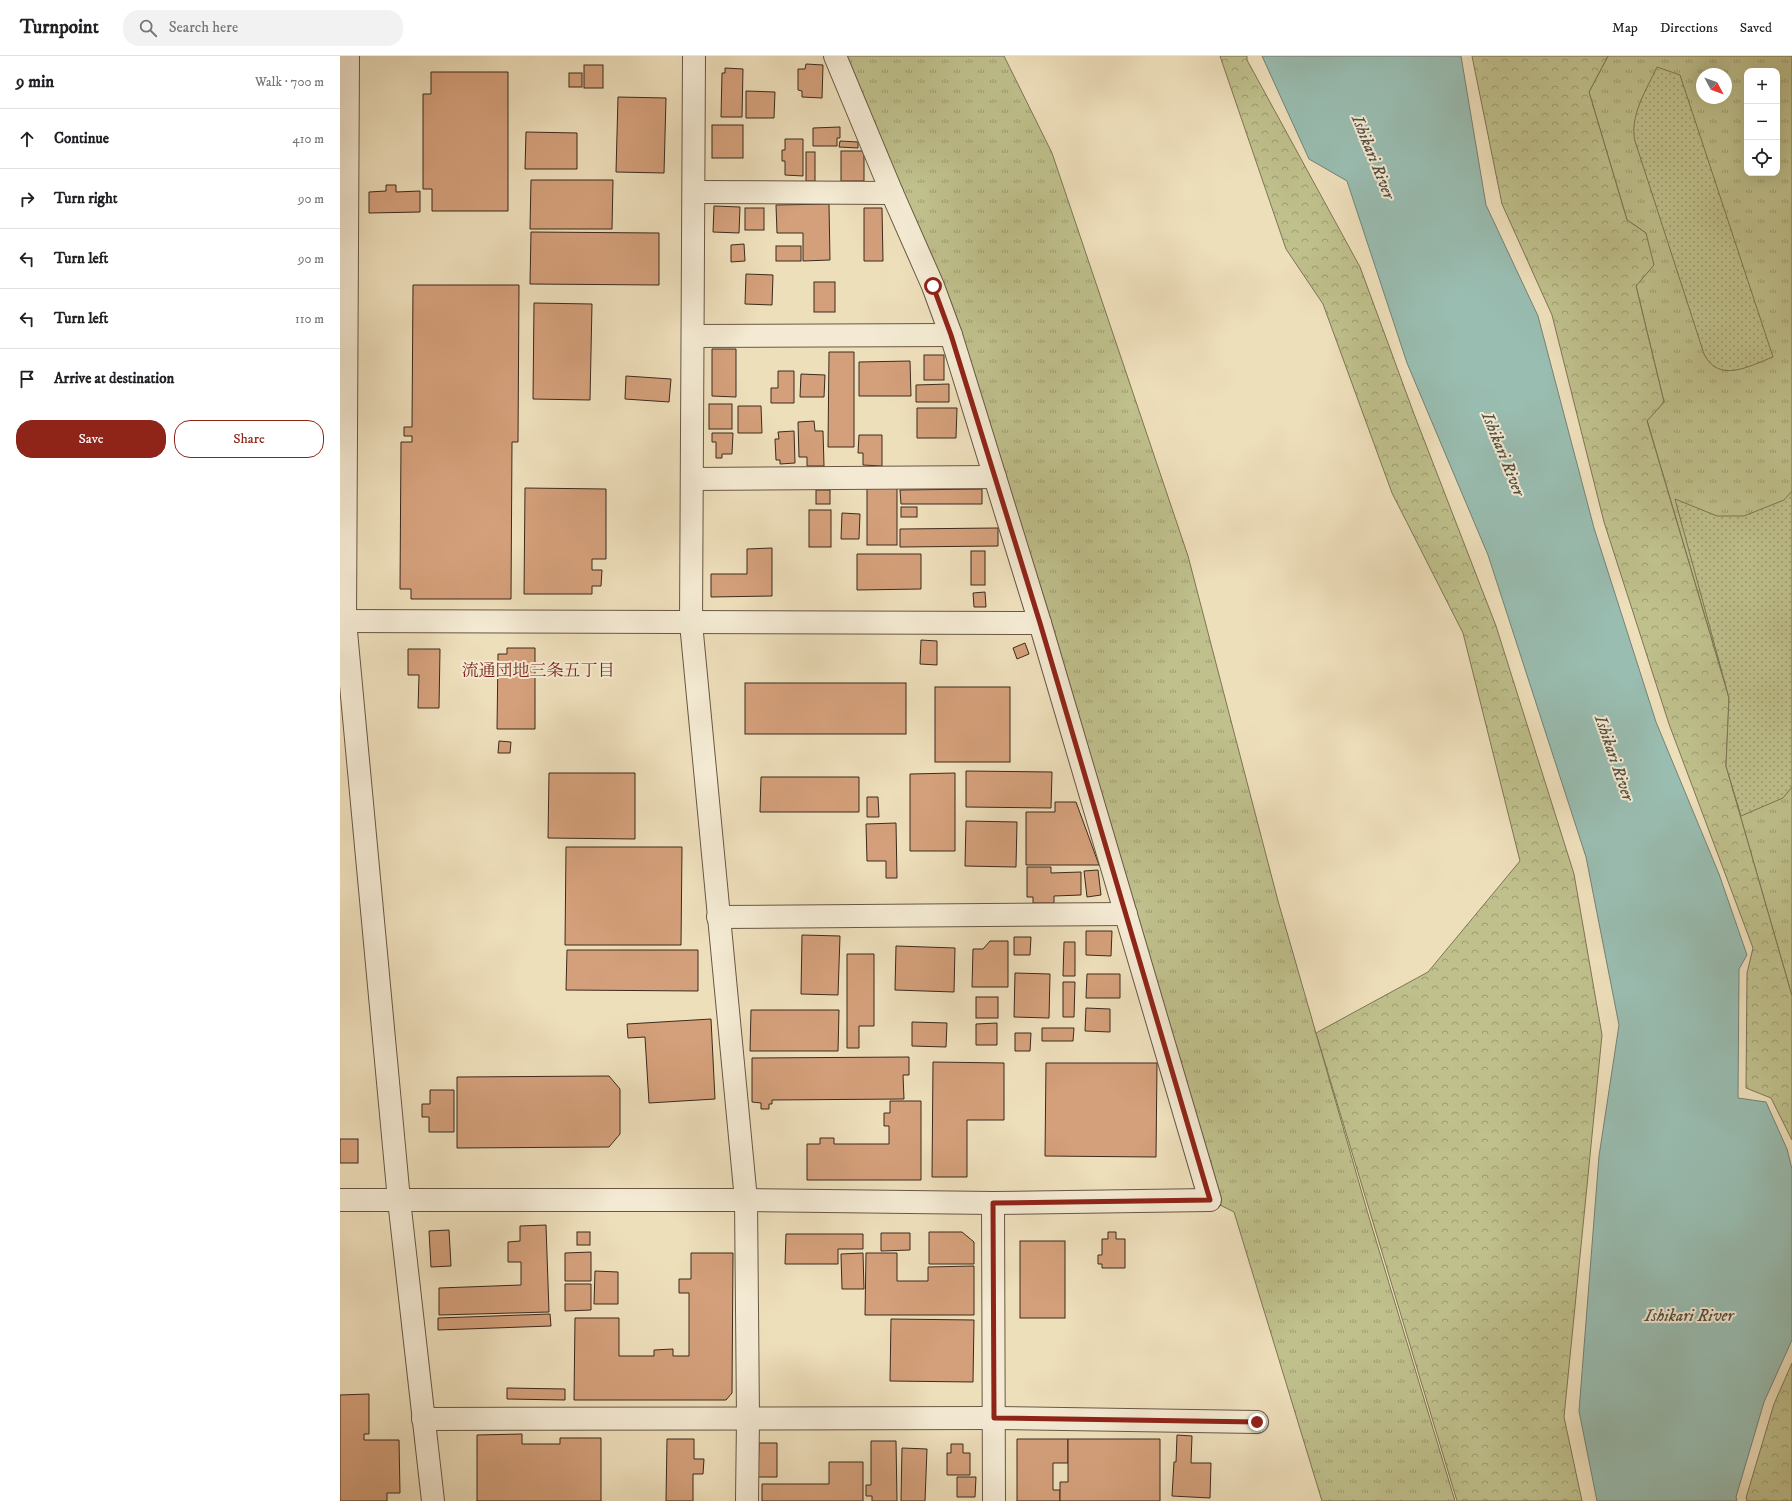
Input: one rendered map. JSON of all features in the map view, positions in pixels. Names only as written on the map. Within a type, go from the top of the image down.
[{"type":"street","points":[[348,56],[343,621],[399,1200],[433,1501]]},
{"type":"street","points":[[694,56],[693,479],[691,623],[746,1200],[748,1418],[747,1501]]},
{"type":"street","points":[[340,1200],[746,1200],[993,1203],[1210,1200],[1040,623],[951,335],[933,286],[892,193],[835,56]]},
{"type":"street","points":[[694,192],[892,193]]},
{"type":"street","points":[[693,336],[951,335]]},
{"type":"street","points":[[693,479],[995,477]]},
{"type":"street","points":[[343,621],[1040,623]]},
{"type":"street","points":[[718,917],[1126,914]]},
{"type":"street","points":[[993,1203],[994,1501]]},
{"type":"street","points":[[423,1419],[994,1418],[1257,1422]]},
{"type":"green space","points":[[835,56],[1004,56],[1052,153],[1188,556],[1278,901],[1368,1214],[1455,1501],[1322,1501],[1234,1212],[1210,1200],[995,477]]},
{"type":"green space","points":[[1220,56],[1247,56],[1247,60],[1360,267],[1414,414],[1496,626],[1574,874],[1602,1035],[1564,1417],[1582,1501],[1457,1501],[1316,1033],[1428,972],[1520,861],[1463,633],[1392,493],[1323,304],[1286,249]]},
{"type":"green space","points":[[1472,56],[1608,56],[1589,92],[1627,220],[1646,233],[1654,265],[1636,286],[1664,402],[1647,421],[1729,698],[1726,766],[1792,996],[1792,1140],[1771,1098],[1746,1088],[1747,973],[1753,948],[1669,724],[1604,522],[1552,315],[1502,204]]},
{"type":"green space","points":[[1608,56],[1792,56],[1792,996],[1726,766],[1729,698],[1647,420],[1664,402],[1636,286],[1646,233],[1627,220],[1589,92]]},
{"type":"green space","points":[[1657,67],[1680,75],[1773,357],[1745,368],[1726,371],[1710,363],[1704,354],[1635,141],[1634,122],[1644,93]]},
{"type":"green space","points":[[1792,491],[1792,787],[1783,798],[1741,816],[1726,766],[1729,698],[1675,499],[1717,516],[1744,516],[1784,500]]},
{"type":"green space","points":[[1792,1363],[1792,1501],[1747,1501],[1746,1498],[1774,1404]]},
{"type":"water","name":"Ishikari River","points":[[1262,56],[1461,56],[1486,205],[1538,316],[1594,528],[1656,722],[1719,874],[1747,955],[1739,969],[1738,1098],[1766,1102],[1787,1149],[1792,1169],[1792,1340],[1764,1402],[1736,1497],[1737,1501],[1597,1501],[1579,1411],[1599,1156],[1619,1025],[1586,857],[1488,555],[1407,363],[1347,181],[1309,159]]},
{"type":"building","points":[[806,64],[823,65],[822,98],[802,97],[802,91],[798,90],[798,69],[805,69]]},
{"type":"building","points":[[584,65],[603,65],[603,88],[584,88]]},
{"type":"building","points":[[725,68],[743,69],[742,117],[721,117],[722,73],[725,73]]},
{"type":"building","points":[[431,72],[508,72],[508,211],[432,211],[432,189],[423,189],[423,94],[431,94]]},
{"type":"building","points":[[569,73],[582,73],[582,87],[569,87]]},
{"type":"building","points":[[746,91],[775,92],[774,118],[746,118]]},
{"type":"building","points":[[618,97],[666,98],[664,173],[616,172]]},
{"type":"building","points":[[712,125],[743,125],[743,158],[712,158]]},
{"type":"building","points":[[840,127],[840,138],[837,138],[837,146],[813,146],[813,128]]},
{"type":"building","points":[[526,132],[577,133],[577,169],[525,169]]},
{"type":"building","points":[[785,139],[803,139],[803,176],[785,175],[785,161],[782,161],[782,150],[785,150]]},
{"type":"building","points":[[840,141],[858,142],[858,148],[839,147]]},
{"type":"building","points":[[841,151],[864,151],[864,181],[841,181]]},
{"type":"building","points":[[806,152],[815,152],[815,181],[806,181]]},
{"type":"building","points":[[531,180],[613,180],[612,229],[530,229]]},
{"type":"building","points":[[386,185],[396,185],[396,192],[420,191],[420,212],[369,213],[369,192],[386,191]]},
{"type":"building","points":[[829,204],[830,260],[803,261],[803,233],[777,233],[776,205]]},
{"type":"building","points":[[714,206],[740,207],[739,233],[713,232]]},
{"type":"building","points":[[745,208],[764,208],[764,230],[745,230]]},
{"type":"building","points":[[864,208],[882,208],[883,261],[864,261]]},
{"type":"building","points":[[531,232],[659,233],[659,285],[530,284]]},
{"type":"building","points":[[744,244],[745,261],[731,262],[731,245]]},
{"type":"building","points":[[776,246],[801,246],[801,261],[776,261]]},
{"type":"building","points":[[746,274],[773,275],[772,305],[745,304]]},
{"type":"building","points":[[814,282],[835,282],[835,312],[814,312]]},
{"type":"building","points":[[413,285],[519,285],[518,442],[512,442],[511,599],[411,599],[411,589],[400,589],[401,442],[412,442],[412,436],[404,436],[404,427],[412,427]]},
{"type":"building","points":[[534,303],[592,304],[590,400],[533,399]]},
{"type":"building","points":[[712,349],[736,349],[736,397],[712,396]]},
{"type":"building","points":[[829,352],[854,352],[854,447],[828,447]]},
{"type":"building","points":[[924,355],[944,355],[944,380],[924,380]]},
{"type":"building","points":[[910,361],[911,396],[859,396],[859,362]]},
{"type":"building","points":[[778,371],[794,371],[794,403],[771,403],[771,388],[778,388]]},
{"type":"building","points":[[801,374],[825,375],[824,397],[800,397]]},
{"type":"building","points":[[626,376],[671,379],[669,402],[625,399]]},
{"type":"building","points":[[949,384],[949,402],[916,402],[916,385]]},
{"type":"building","points":[[709,404],[732,404],[732,429],[709,429]]},
{"type":"building","points":[[738,406],[761,406],[762,433],[738,433]]},
{"type":"building","points":[[917,408],[957,408],[956,438],[917,438]]},
{"type":"building","points":[[814,421],[815,431],[823,431],[824,466],[807,466],[807,457],[799,457],[798,422]]},
{"type":"building","points":[[794,431],[795,463],[780,464],[780,460],[776,460],[775,439],[779,439],[778,432]]},
{"type":"building","points":[[712,433],[733,433],[732,454],[722,454],[722,458],[716,458],[716,442],[712,442]]},
{"type":"building","points":[[859,435],[882,435],[882,466],[863,465],[863,453],[858,453]]},
{"type":"building","points":[[525,488],[606,489],[606,559],[592,559],[592,570],[602,570],[601,586],[592,586],[592,594],[524,594]]},
{"type":"building","points":[[867,488],[897,488],[897,545],[867,545]]},
{"type":"building","points":[[982,489],[982,504],[901,504],[900,490]]},
{"type":"building","points":[[816,490],[830,490],[830,504],[816,504]]},
{"type":"building","points":[[901,507],[917,507],[917,517],[901,517]]},
{"type":"building","points":[[809,510],[831,510],[831,547],[809,547]]},
{"type":"building","points":[[842,513],[860,514],[859,539],[841,539]]},
{"type":"building","points":[[998,528],[998,546],[900,547],[900,529]]},
{"type":"building","points":[[772,548],[772,596],[711,597],[711,574],[747,574],[747,549]]},
{"type":"building","points":[[971,551],[985,551],[985,585],[971,585]]},
{"type":"building","points":[[857,554],[921,554],[921,589],[857,590]]},
{"type":"building","points":[[985,592],[986,607],[974,607],[973,593]]},
{"type":"building","points":[[921,640],[937,641],[937,665],[920,664]]},
{"type":"building","points":[[1025,643],[1029,654],[1017,659],[1013,648]]},
{"type":"building","points":[[507,648],[535,648],[535,729],[497,729],[498,654],[507,654]]},
{"type":"building","points":[[408,649],[440,649],[439,708],[418,708],[419,675],[408,675]]},
{"type":"building","points":[[745,683],[906,683],[906,734],[745,734]]},
{"type":"building","points":[[935,687],[1010,687],[1010,762],[935,762]]},
{"type":"building","points":[[499,741],[511,742],[510,753],[498,753]]},
{"type":"building","points":[[966,771],[1052,772],[1051,808],[966,807]]},
{"type":"building","points":[[549,773],[635,773],[635,839],[548,838]]},
{"type":"building","points":[[955,773],[955,851],[910,851],[910,774]]},
{"type":"building","points":[[761,777],[859,777],[859,812],[760,812]]},
{"type":"building","points":[[867,797],[878,797],[879,817],[867,817]]},
{"type":"building","points":[[1055,802],[1076,802],[1099,865],[1026,865],[1026,812],[1055,812]]},
{"type":"building","points":[[966,821],[1017,822],[1016,867],[965,866]]},
{"type":"building","points":[[896,823],[897,878],[886,878],[886,861],[867,861],[866,824]]},
{"type":"building","points":[[566,847],[682,847],[681,945],[565,945]]},
{"type":"building","points":[[1027,867],[1051,867],[1051,873],[1081,872],[1081,895],[1054,896],[1054,903],[1033,903],[1033,897],[1027,897]]},
{"type":"building","points":[[1098,870],[1101,895],[1087,897],[1084,871]]},
{"type":"building","points":[[1086,931],[1112,931],[1111,956],[1086,955]]},
{"type":"building","points":[[802,935],[840,936],[838,995],[801,994]]},
{"type":"building","points":[[1014,937],[1031,937],[1030,955],[1014,955]]},
{"type":"building","points":[[990,941],[1008,941],[1008,987],[972,987],[973,949],[983,949]]},
{"type":"building","points":[[1064,942],[1075,942],[1075,976],[1063,976]]},
{"type":"building","points":[[896,946],[955,948],[954,992],[895,990]]},
{"type":"building","points":[[567,950],[698,950],[698,991],[566,990]]},
{"type":"building","points":[[847,954],[874,954],[874,1026],[859,1026],[859,1048],[847,1048]]},
{"type":"building","points":[[1015,973],[1050,974],[1049,1018],[1014,1017]]},
{"type":"building","points":[[1087,974],[1120,974],[1120,998],[1086,998]]},
{"type":"building","points":[[1063,982],[1075,982],[1074,1017],[1063,1017]]},
{"type":"building","points":[[976,997],[998,997],[998,1018],[976,1018]]},
{"type":"building","points":[[1086,1008],[1110,1009],[1110,1032],[1085,1031]]},
{"type":"building","points":[[751,1010],[839,1010],[838,1051],[750,1051]]},
{"type":"building","points":[[711,1019],[715,1099],[649,1103],[645,1037],[628,1038],[627,1024]]},
{"type":"building","points":[[912,1022],[947,1023],[946,1047],[912,1046]]},
{"type":"building","points":[[997,1023],[997,1045],[976,1045],[976,1024]]},
{"type":"building","points":[[1042,1028],[1074,1028],[1073,1041],[1042,1041]]},
{"type":"building","points":[[1015,1033],[1031,1033],[1030,1051],[1015,1051]]},
{"type":"building","points":[[909,1057],[909,1075],[903,1075],[904,1099],[772,1100],[772,1104],[769,1104],[769,1109],[761,1109],[761,1103],[752,1102],[752,1058]]},
{"type":"building","points":[[933,1062],[1004,1063],[1004,1120],[967,1120],[967,1177],[932,1177]]},
{"type":"building","points":[[1046,1063],[1157,1063],[1156,1157],[1045,1156]]},
{"type":"building","points":[[609,1076],[620,1089],[620,1134],[609,1147],[457,1148],[457,1077]]},
{"type":"building","points":[[430,1090],[454,1090],[454,1132],[429,1132],[429,1117],[422,1117],[422,1104],[430,1104]]},
{"type":"building","points":[[890,1101],[921,1101],[921,1180],[807,1180],[807,1144],[820,1144],[820,1138],[834,1138],[834,1144],[889,1144],[889,1126],[884,1126],[884,1113],[890,1113]]},
{"type":"building","points":[[340,1139],[358,1139],[358,1163],[340,1163]]},
{"type":"building","points":[[546,1225],[549,1312],[439,1315],[439,1288],[521,1285],[521,1262],[508,1262],[508,1242],[520,1241],[520,1226]]},
{"type":"building","points":[[449,1230],[451,1266],[431,1267],[429,1231]]},
{"type":"building","points":[[577,1232],[590,1232],[590,1245],[577,1245]]},
{"type":"building","points":[[929,1232],[962,1232],[974,1242],[974,1264],[929,1264]]},
{"type":"building","points":[[1108,1232],[1116,1232],[1116,1239],[1125,1239],[1125,1268],[1102,1268],[1102,1264],[1098,1264],[1098,1255],[1102,1255],[1102,1239],[1108,1239]]},
{"type":"building","points":[[881,1233],[910,1233],[910,1250],[881,1251]]},
{"type":"building","points":[[786,1234],[863,1234],[863,1249],[838,1249],[838,1264],[785,1264]]},
{"type":"building","points":[[1020,1241],[1065,1241],[1065,1318],[1020,1318]]},
{"type":"building","points":[[591,1252],[591,1281],[565,1281],[565,1253]]},
{"type":"building","points":[[691,1253],[733,1253],[732,1393],[726,1400],[574,1400],[575,1318],[619,1318],[619,1356],[654,1356],[654,1350],[673,1349],[673,1356],[689,1356],[689,1293],[679,1293],[679,1279],[691,1279]]},
{"type":"building","points":[[863,1253],[864,1289],[842,1289],[841,1254]]},
{"type":"building","points":[[866,1253],[897,1253],[897,1281],[928,1281],[928,1267],[974,1266],[974,1315],[865,1315]]},
{"type":"building","points":[[595,1271],[618,1272],[618,1304],[594,1304]]},
{"type":"building","points":[[565,1284],[591,1284],[591,1310],[565,1311]]},
{"type":"building","points":[[550,1314],[551,1326],[438,1330],[438,1318]]},
{"type":"building","points":[[891,1319],[974,1320],[973,1382],[890,1381]]},
{"type":"building","points":[[507,1388],[565,1389],[565,1400],[507,1399]]},
{"type":"building","points":[[369,1394],[369,1434],[364,1434],[364,1440],[399,1440],[400,1493],[387,1493],[387,1501],[340,1501],[340,1395]]},
{"type":"building","points":[[522,1434],[522,1444],[560,1444],[560,1438],[601,1438],[601,1501],[477,1501],[477,1435]]},
{"type":"building","points":[[1177,1435],[1192,1436],[1191,1463],[1211,1463],[1210,1498],[1172,1496],[1174,1462],[1176,1462]]},
{"type":"building","points":[[667,1439],[694,1439],[694,1459],[704,1459],[703,1474],[693,1474],[693,1501],[666,1501]]},
{"type":"building","points":[[1017,1439],[1068,1439],[1068,1463],[1053,1463],[1053,1490],[1060,1490],[1060,1501],[1017,1501]]},
{"type":"building","points":[[1068,1439],[1160,1439],[1160,1501],[1060,1501],[1060,1482],[1068,1482]]},
{"type":"building","points":[[871,1441],[896,1441],[897,1501],[872,1501],[872,1496],[866,1496],[866,1485],[871,1485]]},
{"type":"building","points":[[759,1443],[777,1443],[777,1477],[758,1477]]},
{"type":"building","points":[[951,1444],[963,1444],[963,1453],[970,1453],[970,1475],[947,1475],[947,1453],[951,1453]]},
{"type":"building","points":[[902,1448],[927,1449],[925,1501],[901,1501]]},
{"type":"building","points":[[829,1462],[863,1462],[863,1501],[762,1501],[762,1484],[829,1484]]},
{"type":"building","points":[[957,1477],[976,1477],[975,1497],[957,1497]]},
{"type":"district","name":"流通団地三条五丁目","points":[[538,671]]},
{"type":"route","points":[[933,286],[951,335],[1040,623],[1210,1200],[993,1203],[994,1418],[1257,1422]]}]
